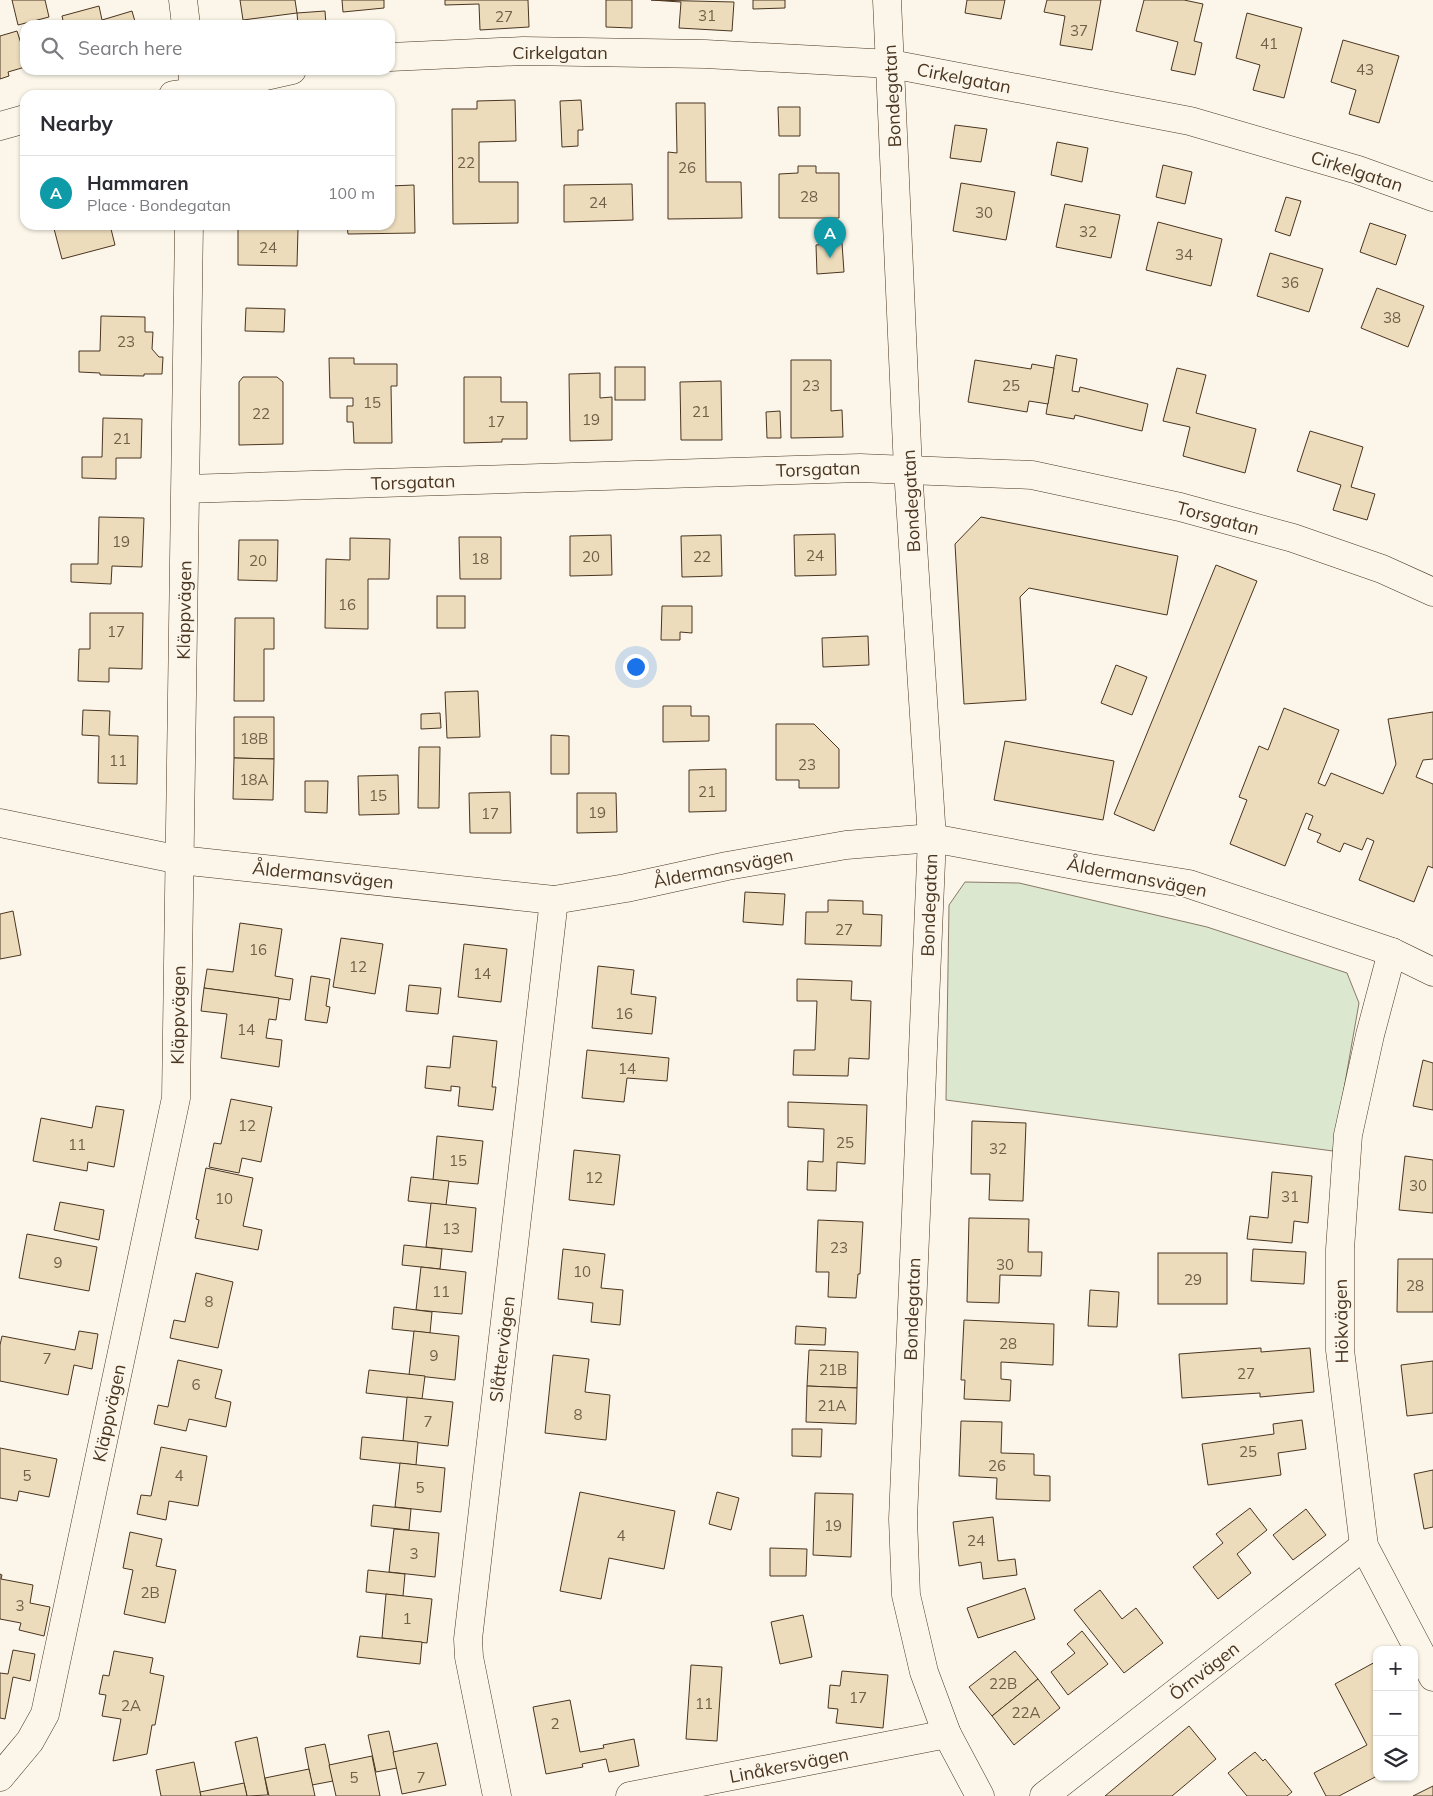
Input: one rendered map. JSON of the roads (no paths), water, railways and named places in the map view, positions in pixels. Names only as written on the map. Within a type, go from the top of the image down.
[{"type":"street","points":[[183,0],[185,20]]},
{"type":"street","name":"Bondegatan","points":[[887,0],[908,469],[932,838],[903,1520],[906,1595],[924,1672],[947,1734],[980,1796]]},
{"type":"street","name":"Cirkelgatan","points":[[395,57],[533,51],[704,54],[891,64],[1190,121],[1358,170],[1433,197]]},
{"type":"street","points":[[189,88],[263,75]]},
{"type":"street","points":[[0,126],[20,120]]},
{"type":"street","name":"Kläppvägen","points":[[0,1777],[30,1741],[45,1714],[176,1098],[189,230]]},
{"type":"street","name":"Torsgatan","points":[[186,489],[860,468],[1032,475],[1180,507],[1293,538],[1382,569],[1433,592]]},
{"type":"street","name":"Åldermansvägen","points":[[0,823],[180,860],[554,900],[626,888],[726,866],[846,845],[932,838],[1090,868],[1189,884],[1392,952],[1433,972]]},
{"type":"street","name":"Slåttervägen","points":[[497,1796],[469,1657],[468,1639],[554,900]]},
{"type":"street","name":"Hökvägen","points":[[1392,952],[1370,1035],[1348,1135],[1340,1249],[1340,1350],[1364,1546],[1433,1677]]},
{"type":"street","name":"Örnvägen","points":[[1044,1796],[1364,1546]]},
{"type":"street","name":"Linåkersvägen","points":[[630,1796],[947,1734]]},
{"type":"place","name":"Hammaren","points":[[830,258]]}]
